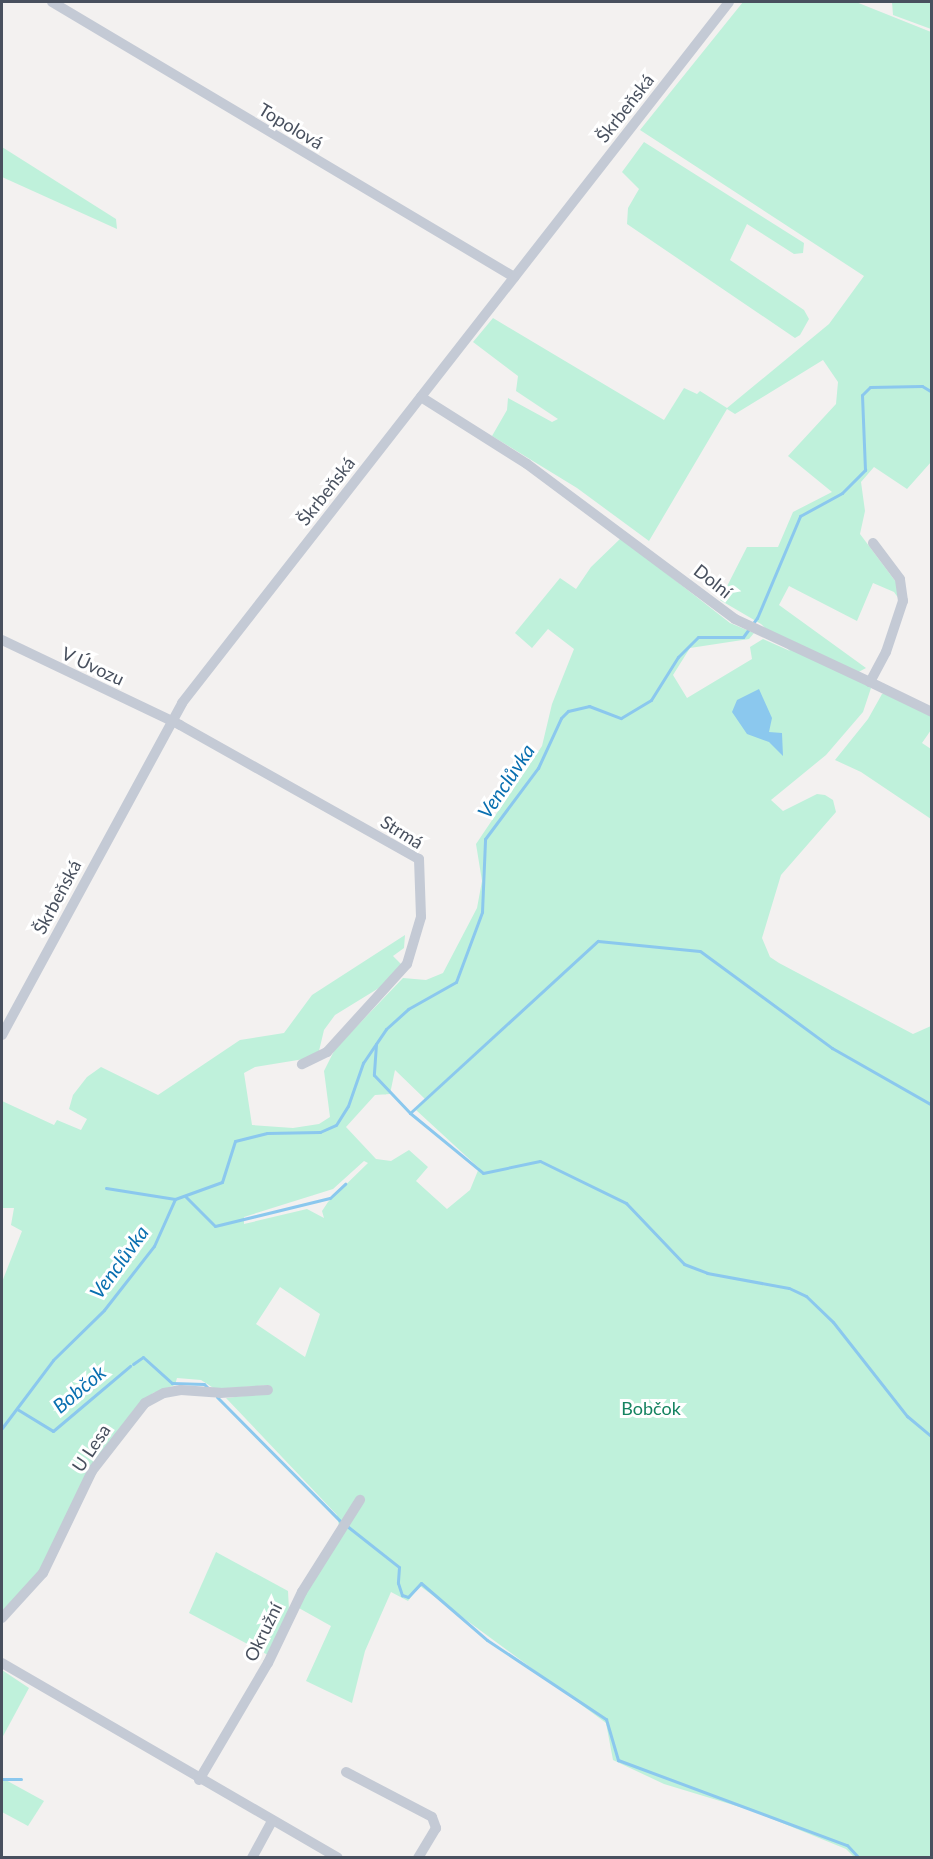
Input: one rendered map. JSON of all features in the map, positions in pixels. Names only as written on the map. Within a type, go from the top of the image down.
[{"type":"street","name":"Topolová","points":[[52,2],[514,277]]},
{"type":"street","name":"Škrbeňská","points":[[2,1035],[171,721],[729,2]]},
{"type":"street","name":"Dolní","points":[[421,397],[527,464],[756,631],[870,681],[932,712]]},
{"type":"street","points":[[870,681],[886,652],[903,601],[900,579],[873,543]]},
{"type":"street","name":"V Úvozu","points":[[2,640],[171,721]]},
{"type":"street","name":"Strmá","points":[[171,721],[419,859],[421,917],[407,964],[327,1052],[302,1064]]},
{"type":"street","name":"U Lesa","points":[[2,1618],[43,1574],[92,1472],[145,1404],[164,1393],[181,1390],[220,1394],[268,1390]]},
{"type":"street","name":"Okružní","points":[[199,1780],[268,1663],[302,1592],[360,1500]]},
{"type":"street","points":[[2,1663],[199,1780],[338,1857]]},
{"type":"street","points":[[346,1772],[432,1817],[436,1828],[418,1857]]},
{"type":"street","points":[[252,1857],[272,1821]]},
{"type":"green space","points":[[743,2],[856,2],[931,32],[931,462],[907,489],[874,467],[861,482],[865,511],[860,534],[896,582],[899,599],[894,592],[873,583],[857,621],[789,586],[779,605],[866,668],[853,675],[871,688],[863,712],[826,755],[771,800],[783,811],[817,794],[825,795],[833,800],[836,812],[781,875],[762,938],[770,957],[779,963],[913,1034],[931,1026],[931,1857],[854,1857],[846,1849],[753,1811],[664,1784],[613,1760],[606,1723],[420,1586],[408,1601],[391,1592],[365,1651],[352,1703],[306,1681],[331,1626],[297,1607],[341,1537],[337,1515],[226,1398],[263,1394],[270,1385],[215,1389],[201,1380],[177,1378],[175,1385],[153,1393],[132,1412],[38,1573],[2,1612],[2,1282],[22,1231],[11,1225],[14,1208],[2,1208],[2,1101],[54,1125],[57,1120],[81,1130],[87,1119],[69,1109],[73,1095],[87,1077],[101,1067],[158,1095],[240,1040],[284,1033],[312,995],[405,935],[404,948],[393,956],[403,966],[392,980],[335,1015],[324,1030],[319,1051],[304,1059],[255,1067],[244,1073],[252,1125],[293,1128],[319,1124],[330,1117],[324,1071],[335,1049],[403,978],[426,980],[443,973],[477,908],[482,881],[476,844],[542,746],[552,704],[574,649],[548,629],[532,648],[515,633],[560,578],[576,589],[591,567],[621,538],[730,623],[754,633],[749,639],[690,648],[673,675],[687,698],[752,659],[750,647],[763,639],[790,651],[761,624],[720,600],[747,547],[778,547],[793,512],[832,492],[788,456],[836,404],[838,382],[823,360],[735,414],[727,409],[649,541],[577,488],[492,436],[507,410],[508,398],[552,422],[558,419],[516,391],[518,376],[473,342],[493,318],[664,420],[684,388],[697,394],[700,391],[727,408],[829,324],[864,276],[640,130]],"holes":[[[395,1070],[425,1099],[416,1110],[479,1168],[470,1190],[447,1209],[416,1181],[428,1167],[409,1150],[391,1161],[376,1159],[346,1127],[375,1095],[390,1094]],[[364,1161],[368,1163],[328,1202],[322,1211],[324,1218],[307,1209],[244,1224],[244,1217],[333,1189]],[[280,1287],[320,1314],[305,1357],[256,1324]]]},
{"type":"green space","points":[[892,2],[931,2],[931,29],[893,15]]},
{"type":"green space","points":[[644,142],[804,243],[803,253],[794,254],[747,224],[730,260],[804,310],[809,319],[800,335],[795,338],[627,224],[628,208],[639,189],[622,172]]},
{"type":"green space","points":[[2,147],[116,219],[117,229],[2,177]]},
{"type":"green space","points":[[882,694],[890,694],[931,716],[931,730],[922,743],[931,749],[931,819],[861,772],[835,760],[868,719]]},
{"type":"green space","points":[[216,1552],[288,1591],[289,1610],[268,1655],[189,1613]]},
{"type":"green space","points":[[2,1670],[29,1688],[2,1738]]},
{"type":"green space","points":[[2,1778],[44,1801],[28,1826],[2,1812]]},
{"type":"water","points":[[759,689],[772,718],[769,732],[782,733],[783,756],[769,742],[747,734],[732,712],[737,700]]},
{"type":"waterway","name":"Venclůvka","points":[[2,1428],[53,1360],[104,1310],[154,1246],[175,1199],[222,1182],[235,1141],[267,1133],[320,1132],[336,1125],[348,1106],[363,1063],[386,1029],[408,1009],[456,982],[482,912],[485,839],[538,768],[561,718],[568,711],[589,706],[621,718],[651,700],[678,657],[698,637],[743,637],[757,618],[800,516],[842,493],[865,470],[862,395],[870,387],[922,386],[932,392]]},
{"type":"waterway","points":[[410,1113],[598,941],[700,951],[832,1048],[932,1105]]},
{"type":"waterway","points":[[376,1044],[374,1075],[410,1113],[483,1173],[540,1161],[626,1203],[684,1264],[707,1273],[789,1288],[806,1296],[833,1322],[907,1416],[932,1437]]},
{"type":"waterway","points":[[185,1196],[215,1226],[330,1198],[345,1184]]},
{"type":"waterway","points":[[106,1188],[175,1199]]},
{"type":"waterway","name":"Bobčok","points":[[133,1364],[143,1357],[172,1383],[204,1384],[208,1388]]},
{"type":"waterway","name":"Bobčok","points":[[17,1409],[53,1431],[130,1366]]},
{"type":"waterway","name":"Bobčok","points":[[217,1397],[341,1522]]},
{"type":"waterway","name":"Bobčok","points":[[347,1526],[399,1567],[398,1583],[402,1595],[408,1597],[421,1583],[487,1640],[606,1719],[618,1760],[847,1845],[859,1858]]},
{"type":"waterway","points":[[2,1779],[21,1779]]}]
